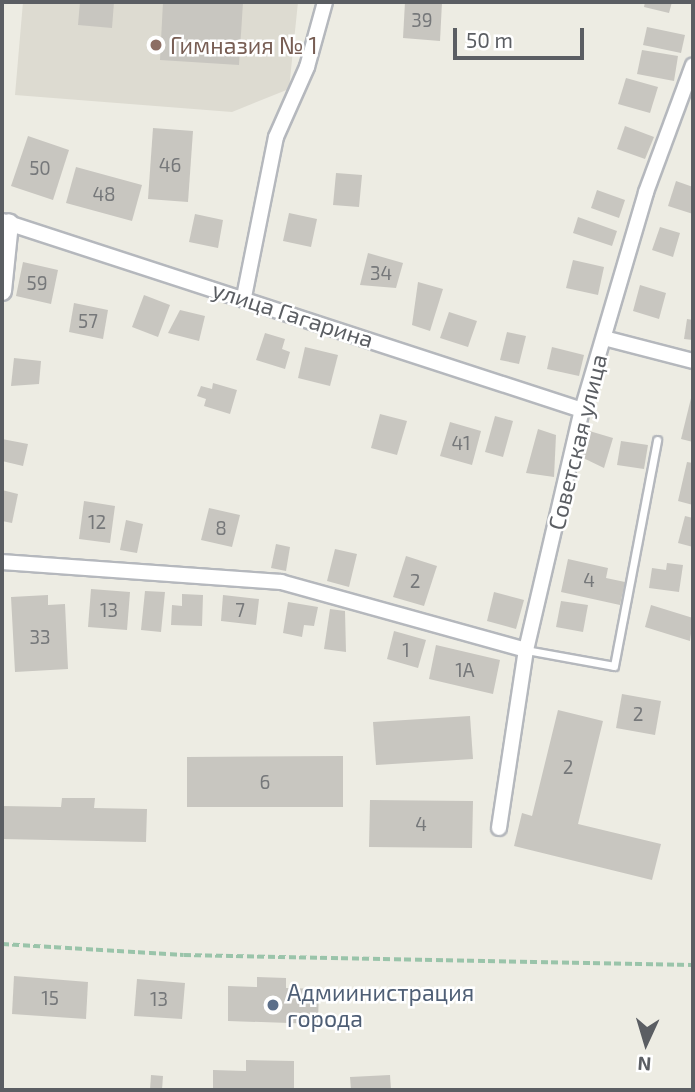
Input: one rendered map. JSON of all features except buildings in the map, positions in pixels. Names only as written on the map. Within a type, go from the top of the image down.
[{"type":"street","points":[[244,297],[276,137],[307,67],[325,2]]},
{"type":"street","name":"Советская улица","points":[[499,828],[526,650],[582,411],[646,192],[693,65]]},
{"type":"street","points":[[2,290],[5,222]]},
{"type":"street","name":"улица Гагарина","points":[[5,222],[244,297],[582,411]]},
{"type":"street","points":[[604,338],[693,361]]},
{"type":"street","points":[[2,562],[281,582],[526,650]]},
{"type":"lane","points":[[526,650],[614,666],[657,440]]},
{"type":"path","points":[[2,944],[184,955],[693,965]]},
{"type":"shaded area","name":"Гимназия № 1","points":[[23,2],[298,2],[289,89],[232,112],[15,95]]},
{"type":"place","name":"Гимназия № 1","points":[[156,45]]},
{"type":"place","name":"Адмиинистрация города","points":[[273,1005]]}]
